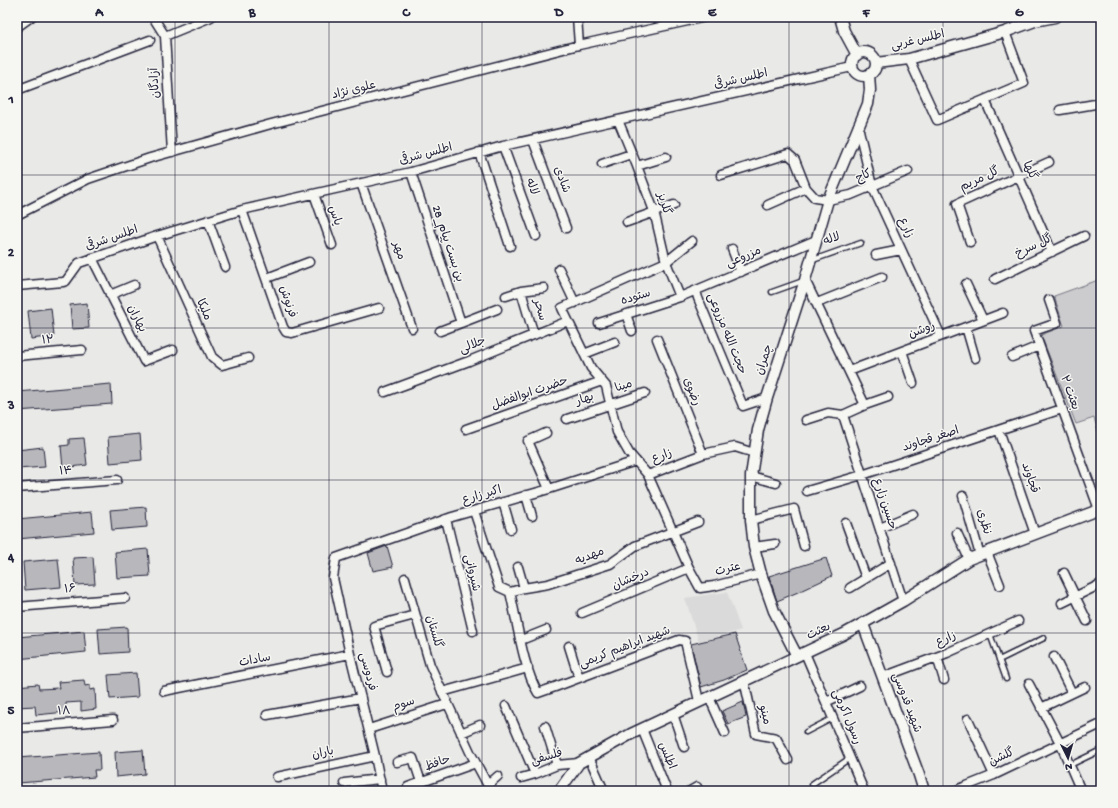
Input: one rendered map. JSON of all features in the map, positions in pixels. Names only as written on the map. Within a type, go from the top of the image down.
[{"type":"street","points":[[17,27],[31,17]]},
{"type":"street","name":"آزادگان","points":[[153,17],[165,36],[172,152]]},
{"type":"street","points":[[165,36],[211,17]]},
{"type":"street","points":[[576,17],[579,45]]},
{"type":"street","name":"علوی نژاد","points":[[17,215],[88,180],[150,158],[271,124],[579,45],[706,17]]},
{"type":"street","points":[[840,17],[844,31],[857,55]]},
{"type":"street","name":"اطلس غربی","points":[[876,63],[909,59],[1005,32],[1038,19],[1055,17]]},
{"type":"street","points":[[909,59],[936,120],[1024,83],[1005,32]]},
{"type":"street","points":[[17,90],[150,40]]},
{"type":"street","points":[[863,52],[870,54],[876,63],[874,70],[869,74],[862,76],[859,75],[852,67],[853,60],[857,55],[863,52]]},
{"type":"street","name":"اطلس شرقی","points":[[17,286],[66,281],[79,263],[157,236],[242,210],[411,172],[503,146],[852,67]]},
{"type":"street","name":"چمران","points":[[801,655],[774,612],[761,574],[754,547],[751,520],[751,476],[758,430],[805,280],[828,200],[868,104],[870,90],[869,74]]},
{"type":"street","name":"گلها","points":[[985,100],[1052,252]]},
{"type":"street","points":[[1060,110],[1101,103]]},
{"type":"street","name":"گلریز","points":[[618,120],[654,211],[666,262],[680,297]]},
{"type":"street","name":"زارع","points":[[858,126],[872,186],[942,336]]},
{"type":"street","name":"شادی","points":[[532,140],[566,228]]},
{"type":"street","name":"لاله","points":[[503,146],[536,236]]},
{"type":"street","points":[[479,152],[510,246]]},
{"type":"street","points":[[602,164],[632,154]]},
{"type":"street","points":[[721,176],[788,154],[795,160],[806,188],[815,198],[828,200]]},
{"type":"street","points":[[637,166],[666,157]]},
{"type":"street","name":"گل مریم","points":[[970,242],[957,204],[1049,162]]},
{"type":"street","name":"کاج","points":[[828,200],[851,195],[908,171]]},
{"type":"street","name":"بن بست پیام_28","points":[[411,172],[461,323]]},
{"type":"street","name":"مهر","points":[[361,183],[412,328]]},
{"type":"street","points":[[768,205],[806,188]]},
{"type":"street","name":"یاس","points":[[314,194],[332,245]]},
{"type":"street","points":[[627,222],[674,205]]},
{"type":"street","name":"فرنوش","points":[[242,210],[267,278],[283,328],[286,332],[292,333],[379,308]]},
{"type":"street","points":[[208,220],[225,266]]},
{"type":"street","name":"ملیکا","points":[[157,236],[212,357],[222,365],[248,358]]},
{"type":"street","name":"گل سرخ","points":[[995,279],[1084,236]]},
{"type":"street","name":"مزروعی","points":[[680,297],[816,240]]},
{"type":"street","points":[[689,568],[648,475],[629,453],[617,432],[606,386],[591,368],[562,308],[666,262],[692,241]]},
{"type":"street","points":[[732,249],[742,272]]},
{"type":"street","points":[[876,255],[901,250]]},
{"type":"street","name":"بهاران","points":[[92,258],[144,362],[173,350]]},
{"type":"street","points":[[267,278],[309,262]]},
{"type":"street","points":[[559,269],[575,303]]},
{"type":"street","points":[[817,303],[882,277]]},
{"type":"street","points":[[805,280],[865,405]]},
{"type":"street","points":[[966,284],[983,320]]},
{"type":"street","points":[[110,295],[134,285]]},
{"type":"street","points":[[506,296],[521,291],[544,288]]},
{"type":"street","name":"سحر","points":[[521,291],[534,335]]},
{"type":"street","name":"حجت الله مزروعی","points":[[696,291],[743,406],[767,398]]},
{"type":"street","name":"ستوده","points":[[599,323],[680,297]]},
{"type":"street","name":"بعثت ۲","points":[[1049,300],[1057,324],[1034,331],[1100,511]]},
{"type":"street","points":[[440,331],[498,309]]},
{"type":"street","name":"روشن","points":[[849,371],[1004,313]]},
{"type":"street","points":[[626,314],[632,331]]},
{"type":"street","name":"جلالی","points":[[385,392],[470,361],[568,321]]},
{"type":"street","points":[[966,327],[975,358]]},
{"type":"street","name":"رضوی","points":[[657,339],[702,454]]},
{"type":"street","points":[[584,354],[615,342]]},
{"type":"street","points":[[1012,357],[1039,346]]},
{"type":"street","name":"۱۲","points":[[17,356],[82,350]]},
{"type":"street","points":[[902,351],[913,383]]},
{"type":"street","name":"حضرت ابوالفضل","points":[[466,429],[602,381]]},
{"type":"street","name":"مینا","points":[[610,404],[645,393]]},
{"type":"street","points":[[806,420],[828,413],[843,415],[888,397]]},
{"type":"street","name":"بهار","points":[[567,419],[610,404]]},
{"type":"street","name":"اصغر قجاوند","points":[[807,491],[862,475],[1062,409]]},
{"type":"street","name":"حسین زارع","points":[[843,415],[903,601]]},
{"type":"street","name":"قجاوند","points":[[1000,430],[1035,534]]},
{"type":"street","points":[[546,433],[528,441],[549,488]]},
{"type":"street","name":"زارع","points":[[648,475],[702,454],[735,447],[754,453]]},
{"type":"street","name":"اکبر زارع","points":[[336,558],[446,519],[636,461]]},
{"type":"street","points":[[751,476],[776,483]]},
{"type":"street","name":"۱۴","points":[[17,488],[117,480]]},
{"type":"street","points":[[526,495],[532,516]]},
{"type":"street","name":"نظری","points":[[963,496],[983,553],[1000,585]]},
{"type":"street","points":[[503,502],[511,529]]},
{"type":"street","points":[[751,520],[794,509],[804,546]]},
{"type":"street","points":[[442,692],[528,668],[510,592],[499,587],[474,511]]},
{"type":"street","name":"بعثت","points":[[559,791],[579,763],[589,757],[672,714],[801,655],[862,624],[903,601],[969,559],[1100,511]]},
{"type":"street","points":[[880,528],[913,514]]},
{"type":"street","name":"شیروانی","points":[[446,519],[473,631]]},
{"type":"street","name":"مهدیه","points":[[510,592],[548,584],[610,564],[635,546],[698,522]]},
{"type":"street","points":[[846,523],[866,578]]},
{"type":"street","points":[[957,533],[969,559]]},
{"type":"street","points":[[754,547],[775,544]]},
{"type":"street","name":"فردوسی","points":[[336,558],[333,578],[382,791]]},
{"type":"street","points":[[850,588],[891,563]]},
{"type":"street","points":[[518,567],[524,588]]},
{"type":"street","name":"عترت","points":[[689,568],[700,588],[761,574]]},
{"type":"street","name":"درخشان","points":[[582,614],[689,568]]},
{"type":"street","points":[[1064,573],[1087,621]]},
{"type":"street","name":"گلستان","points":[[405,578],[430,666],[461,733],[490,788]]},
{"type":"street","points":[[1062,603],[1101,584]]},
{"type":"street","name":"۱۶","points":[[17,607],[125,598]]},
{"type":"street","points":[[387,672],[374,626],[415,615]]},
{"type":"street","name":"زارع","points":[[882,677],[937,657],[1018,621]]},
{"type":"street","name":"شهید قدوسی","points":[[862,624],[924,791]]},
{"type":"street","points":[[521,640],[546,630]]},
{"type":"street","name":"شهید ابراهیم کریمی","points":[[528,668],[538,693],[678,640],[684,641],[704,699]]},
{"type":"street","points":[[569,646],[579,678]]},
{"type":"street","name":"سادات","points":[[164,691],[350,654]]},
{"type":"street","name":"رسول اکرمی","points":[[801,655],[826,702],[864,791]]},
{"type":"street","points":[[937,657],[944,680]]},
{"type":"street","points":[[1054,657],[1072,693]]},
{"type":"street","name":"مینو","points":[[744,680],[756,734],[776,738],[788,760]]},
{"type":"street","points":[[1029,684],[1060,743],[1081,791]]},
{"type":"street","points":[[826,702],[860,686]]},
{"type":"street","points":[[1041,708],[1085,687]]},
{"type":"street","points":[[267,715],[361,698]]},
{"type":"street","points":[[704,699],[725,733]]},
{"type":"street","name":"سوم","points":[[369,730],[448,704]]},
{"type":"street","points":[[506,706],[535,774]]},
{"type":"street","points":[[672,714],[684,747]]},
{"type":"street","points":[[968,719],[994,775]]},
{"type":"street","name":"۱۸","points":[[17,728],[113,720]]},
{"type":"street","name":"گلشن","points":[[954,791],[994,775],[1101,724]]},
{"type":"street","points":[[461,733],[480,725]]},
{"type":"street","points":[[545,726],[557,765]]},
{"type":"street","name":"اطلس","points":[[642,729],[668,791]]},
{"type":"street","name":"باران","points":[[277,776],[375,756]]},
{"type":"street","points":[[589,757],[604,791]]},
{"type":"street","points":[[398,762],[413,758],[421,782]]},
{"type":"street","name":"حافظ","points":[[408,787],[476,763]]},
{"type":"street","name":"فلسفی","points":[[521,778],[557,765],[579,763]]},
{"type":"street","points":[[490,788],[498,776]]},
{"type":"street","points":[[344,783],[380,779]]},
{"type":"lane","name":"لاله","points":[[810,261],[861,243]]},
{"type":"lane","points":[[772,292],[805,280]]},
{"type":"lane","points":[[990,633],[1006,680]]},
{"type":"lane","points":[[999,660],[1044,638]]},
{"type":"lane","points":[[806,732],[833,718]]},
{"type":"lane","points":[[1069,766],[1101,750]]},
{"type":"lane","points":[[812,784],[850,758]]},
{"type":"shaded area","points":[[1101,279],[1101,431],[1098,432],[1094,418],[1076,424],[1041,335],[1064,326],[1054,296]]},
{"type":"shaded area","points":[[727,592],[741,630],[699,642],[685,598]]},
{"type":"building","points":[[87,303],[89,328],[72,329],[70,305]]},
{"type":"building","points":[[51,308],[54,336],[31,339],[28,311]]},
{"type":"building","points":[[111,384],[112,404],[17,411],[17,392]]},
{"type":"building","points":[[140,434],[142,460],[110,463],[108,437]]},
{"type":"building","points":[[84,438],[87,465],[63,468],[61,446],[69,445],[69,439]]},
{"type":"building","points":[[43,447],[45,467],[17,469],[17,450]]},
{"type":"building","points":[[146,507],[147,527],[112,530],[110,510]]},
{"type":"building","points":[[92,512],[94,532],[17,539],[17,519]]},
{"type":"building","points":[[387,546],[393,567],[373,571],[368,553]]},
{"type":"building","points":[[148,549],[150,576],[117,578],[115,552]]},
{"type":"building","points":[[93,557],[95,584],[75,585],[73,558]]},
{"type":"building","points":[[826,558],[832,576],[777,601],[769,576]]},
{"type":"building","points":[[58,559],[61,587],[25,590],[23,562]]},
{"type":"building","points":[[127,627],[128,652],[100,654],[98,629]]},
{"type":"building","points":[[84,631],[86,652],[17,659],[17,637]]},
{"type":"building","points":[[735,634],[747,670],[724,680],[701,687],[691,644]]},
{"type":"building","points":[[136,673],[138,697],[110,699],[108,675]]},
{"type":"building","points":[[84,680],[85,686],[90,685],[90,690],[95,689],[96,709],[81,711],[81,702],[66,703],[66,712],[36,715],[35,706],[17,707],[17,686],[38,684],[39,689],[59,688],[58,682]]},
{"type":"building","points":[[743,702],[746,717],[728,724],[722,711]]},
{"type":"building","points":[[143,750],[145,774],[116,777],[115,752]]},
{"type":"building","points":[[99,752],[100,770],[94,770],[95,777],[18,783],[17,758]]}]
